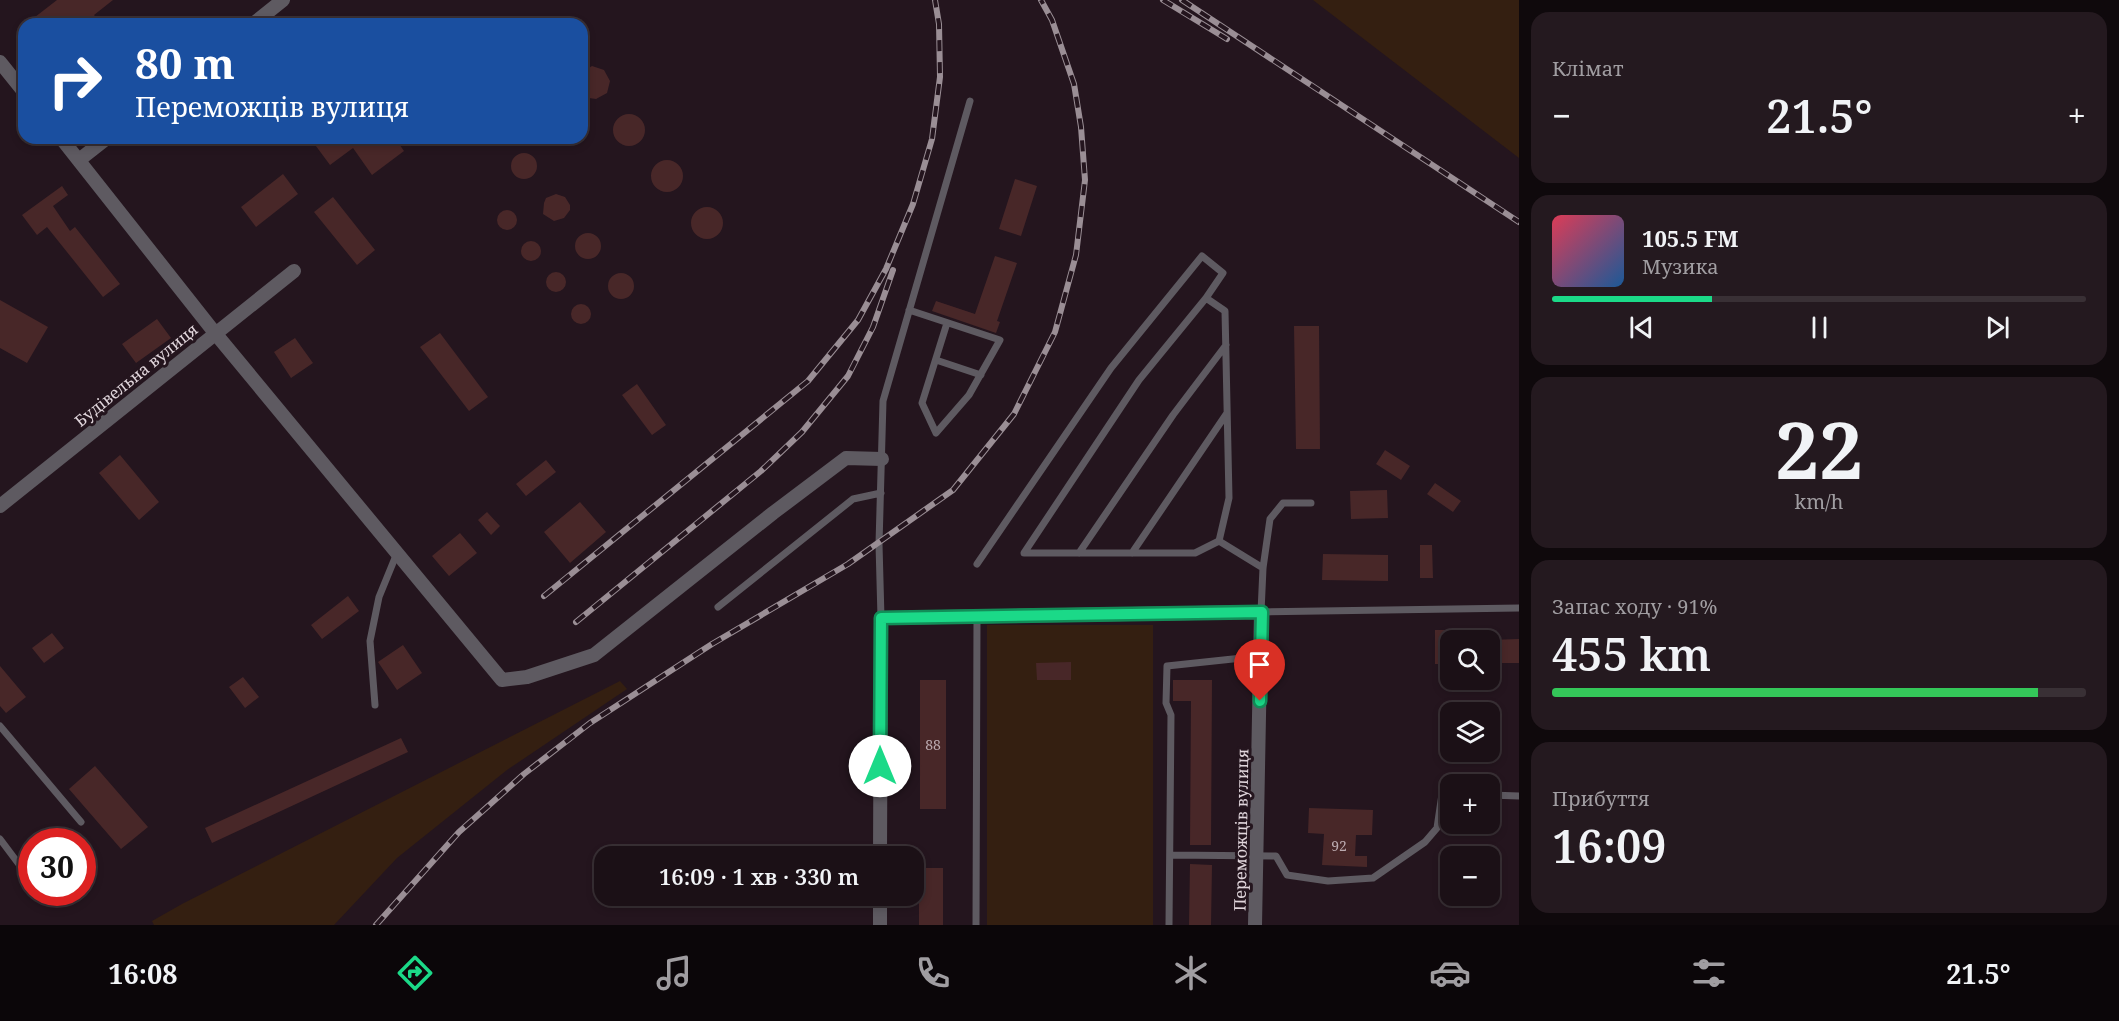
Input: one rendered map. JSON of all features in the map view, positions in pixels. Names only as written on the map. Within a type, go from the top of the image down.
[{"type":"street","points":[[260,18],[283,0]]},
{"type":"street","points":[[0,62],[18,84]]},
{"type":"street","points":[[66,144],[215,333],[502,680],[527,677],[594,655],[846,458],[882,459]]},
{"type":"street","points":[[79,160],[99,144]]},
{"type":"street","name":"Будівельна вулиця","points":[[0,506],[294,271]]},
{"type":"street","points":[[880,846],[881,618],[1262,612]]},
{"type":"street","name":"Переможців вулиця","points":[[1255,925],[1262,612]]},
{"type":"street","points":[[880,906],[880,925]]},
{"type":"lane","points":[[881,618],[879,544],[883,401],[970,101]]},
{"type":"lane","points":[[977,564],[1111,368],[1202,256],[1223,273],[1206,298],[1139,380],[1024,553],[1195,553],[1220,541]]},
{"type":"lane","points":[[1206,298],[1225,311],[1229,498],[1220,541]]},
{"type":"lane","points":[[909,310],[947,322],[1000,340],[969,395],[936,433],[922,403],[947,322]]},
{"type":"lane","points":[[1079,553],[1173,415],[1226,345]]},
{"type":"lane","points":[[936,360],[981,375]]},
{"type":"lane","points":[[1132,553],[1227,413]]},
{"type":"lane","points":[[718,607],[853,499],[881,494]]},
{"type":"lane","points":[[1311,504],[1283,503],[1270,519],[1263,568],[1262,612],[1519,608]]},
{"type":"lane","points":[[1220,541],[1263,568]]},
{"type":"lane","points":[[375,705],[370,641],[379,597],[397,553]]},
{"type":"lane","points":[[976,925],[977,616]]},
{"type":"lane","points":[[1169,925],[1172,715],[1167,703],[1167,666],[1260,656]]},
{"type":"lane","points":[[0,726],[81,822]]},
{"type":"lane","points":[[1500,795],[1519,796]]},
{"type":"lane","points":[[1170,855],[1276,856],[1287,875],[1328,881],[1373,878],[1425,842],[1437,828],[1440,808]]},
{"type":"lane","points":[[0,839],[18,863]]},
{"type":"shaded area","points":[[1313,0],[1519,0],[1519,158]]},
{"type":"shaded area","points":[[987,625],[1153,625],[1153,925],[987,925]]},
{"type":"shaded area","points":[[620,681],[627,689],[507,770],[397,858],[334,925],[154,925],[152,921],[182,904]]},
{"type":"building","points":[[57,0],[113,0],[94,15],[96,18],[34,18]]},
{"type":"building","points":[[592,66],[604,70],[610,81],[607,93],[596,99],[588,97],[588,68]]},
{"type":"building","points":[[629,114],[640,119],[645,130],[640,141],[629,146],[618,141],[613,130],[618,119]]},
{"type":"building","points":[[314,144],[399,144],[404,151],[372,175],[353,148],[330,165]]},
{"type":"building","points":[[524,153],[533,157],[537,166],[533,175],[524,179],[515,175],[511,166],[515,157]]},
{"type":"building","points":[[667,160],[678,165],[683,176],[678,187],[667,192],[656,187],[651,176],[656,165]]},
{"type":"building","points":[[283,174],[298,194],[256,227],[241,207]]},
{"type":"building","points":[[1015,179],[1037,186],[1021,236],[999,229]]},
{"type":"building","points":[[62,186],[68,195],[53,206],[70,231],[75,227],[120,284],[103,297],[47,227],[37,235],[22,215]]},
{"type":"building","points":[[556,194],[565,197],[570,210],[564,218],[554,221],[543,214],[546,198]]},
{"type":"building","points":[[333,197],[375,250],[357,265],[314,212]]},
{"type":"building","points":[[707,207],[718,212],[723,223],[718,234],[707,239],[696,234],[691,223],[696,212]]},
{"type":"building","points":[[507,210],[514,213],[517,220],[514,227],[507,230],[500,227],[497,220],[500,213]]},
{"type":"building","points":[[588,233],[597,237],[601,246],[597,255],[588,259],[579,255],[575,246],[579,237]]},
{"type":"building","points":[[531,241],[538,244],[541,251],[538,258],[531,261],[524,258],[521,251],[524,244]]},
{"type":"building","points":[[995,256],[1017,263],[997,321],[1000,322],[996,333],[932,311],[936,301],[975,314]]},
{"type":"building","points":[[556,272],[563,275],[566,282],[563,289],[556,292],[549,289],[546,282],[549,275]]},
{"type":"building","points":[[621,273],[630,277],[634,286],[630,295],[621,299],[612,295],[608,286],[612,277]]},
{"type":"building","points":[[0,300],[48,327],[27,363],[0,348]]},
{"type":"building","points":[[581,304],[588,307],[591,314],[588,321],[581,324],[574,321],[571,314],[574,307]]},
{"type":"building","points":[[157,319],[171,338],[136,363],[122,344]]},
{"type":"building","points":[[1294,326],[1319,326],[1320,449],[1296,449]]},
{"type":"building","points":[[440,333],[488,397],[469,411],[420,347]]},
{"type":"building","points":[[295,338],[313,363],[291,378],[274,352]]},
{"type":"building","points":[[637,384],[666,425],[652,435],[622,395]]},
{"type":"building","points":[[1385,450],[1410,466],[1401,480],[1376,464]]},
{"type":"building","points":[[120,455],[159,502],[139,520],[99,473]]},
{"type":"building","points":[[546,460],[556,472],[526,496],[516,484]]},
{"type":"building","points":[[1435,483],[1461,501],[1453,512],[1427,494]]},
{"type":"building","points":[[1387,490],[1388,518],[1351,519],[1350,491]]},
{"type":"building","points":[[580,502],[606,532],[570,563],[544,532]]},
{"type":"building","points":[[487,512],[500,526],[491,535],[478,520]]},
{"type":"building","points":[[460,533],[477,553],[449,576],[432,556]]},
{"type":"building","points":[[1420,545],[1432,545],[1433,578],[1420,578]]},
{"type":"building","points":[[1323,554],[1388,555],[1388,581],[1322,580]]},
{"type":"building","points":[[348,596],[359,611],[322,639],[311,625]]},
{"type":"building","points":[[1435,630],[1440,630],[1440,664],[1435,664]]},
{"type":"building","points":[[52,633],[64,648],[44,663],[32,648]]},
{"type":"building","points":[[1519,639],[1519,663],[1500,663],[1500,640]]},
{"type":"building","points":[[403,645],[422,673],[397,690],[378,662]]},
{"type":"building","points":[[1071,662],[1071,680],[1037,680],[1036,663]]},
{"type":"building","points":[[0,666],[26,697],[6,713],[0,706]]},
{"type":"building","points":[[243,677],[259,697],[245,708],[229,687]]},
{"type":"building","points":[[920,680],[946,680],[946,809],[920,809]]},
{"type":"building","points":[[1173,680],[1212,680],[1211,845],[1190,845],[1191,701],[1173,701]]},
{"type":"building","points":[[401,738],[408,752],[212,843],[205,828]]},
{"type":"building","points":[[95,766],[148,827],[121,849],[69,789]]},
{"type":"building","points":[[1309,808],[1373,810],[1372,835],[1356,835],[1355,856],[1367,856],[1367,867],[1322,865],[1324,834],[1308,833]]},
{"type":"building","points":[[1190,864],[1212,865],[1211,925],[1189,925]]},
{"type":"building","points":[[924,868],[943,868],[943,925],[919,925],[919,906],[924,906]]},
{"type":"railway","points":[[544,596],[808,381],[858,320],[886,269],[913,204],[932,139],[940,77],[939,24],[935,0]]},
{"type":"railway","points":[[376,925],[459,832],[524,774],[590,723],[712,644],[848,564],[953,490],[1014,414],[1055,332],[1076,255],[1085,180],[1081,127],[1074,84],[1052,20],[1041,0]]},
{"type":"railway","points":[[1163,0],[1227,39]]},
{"type":"railway","points":[[1182,0],[1519,222]]},
{"type":"railway","points":[[576,622],[761,471],[802,432],[848,376],[873,327],[893,270]]},
{"type":"route","points":[[880,766],[881,618],[1262,612],[1260,701]]}]
